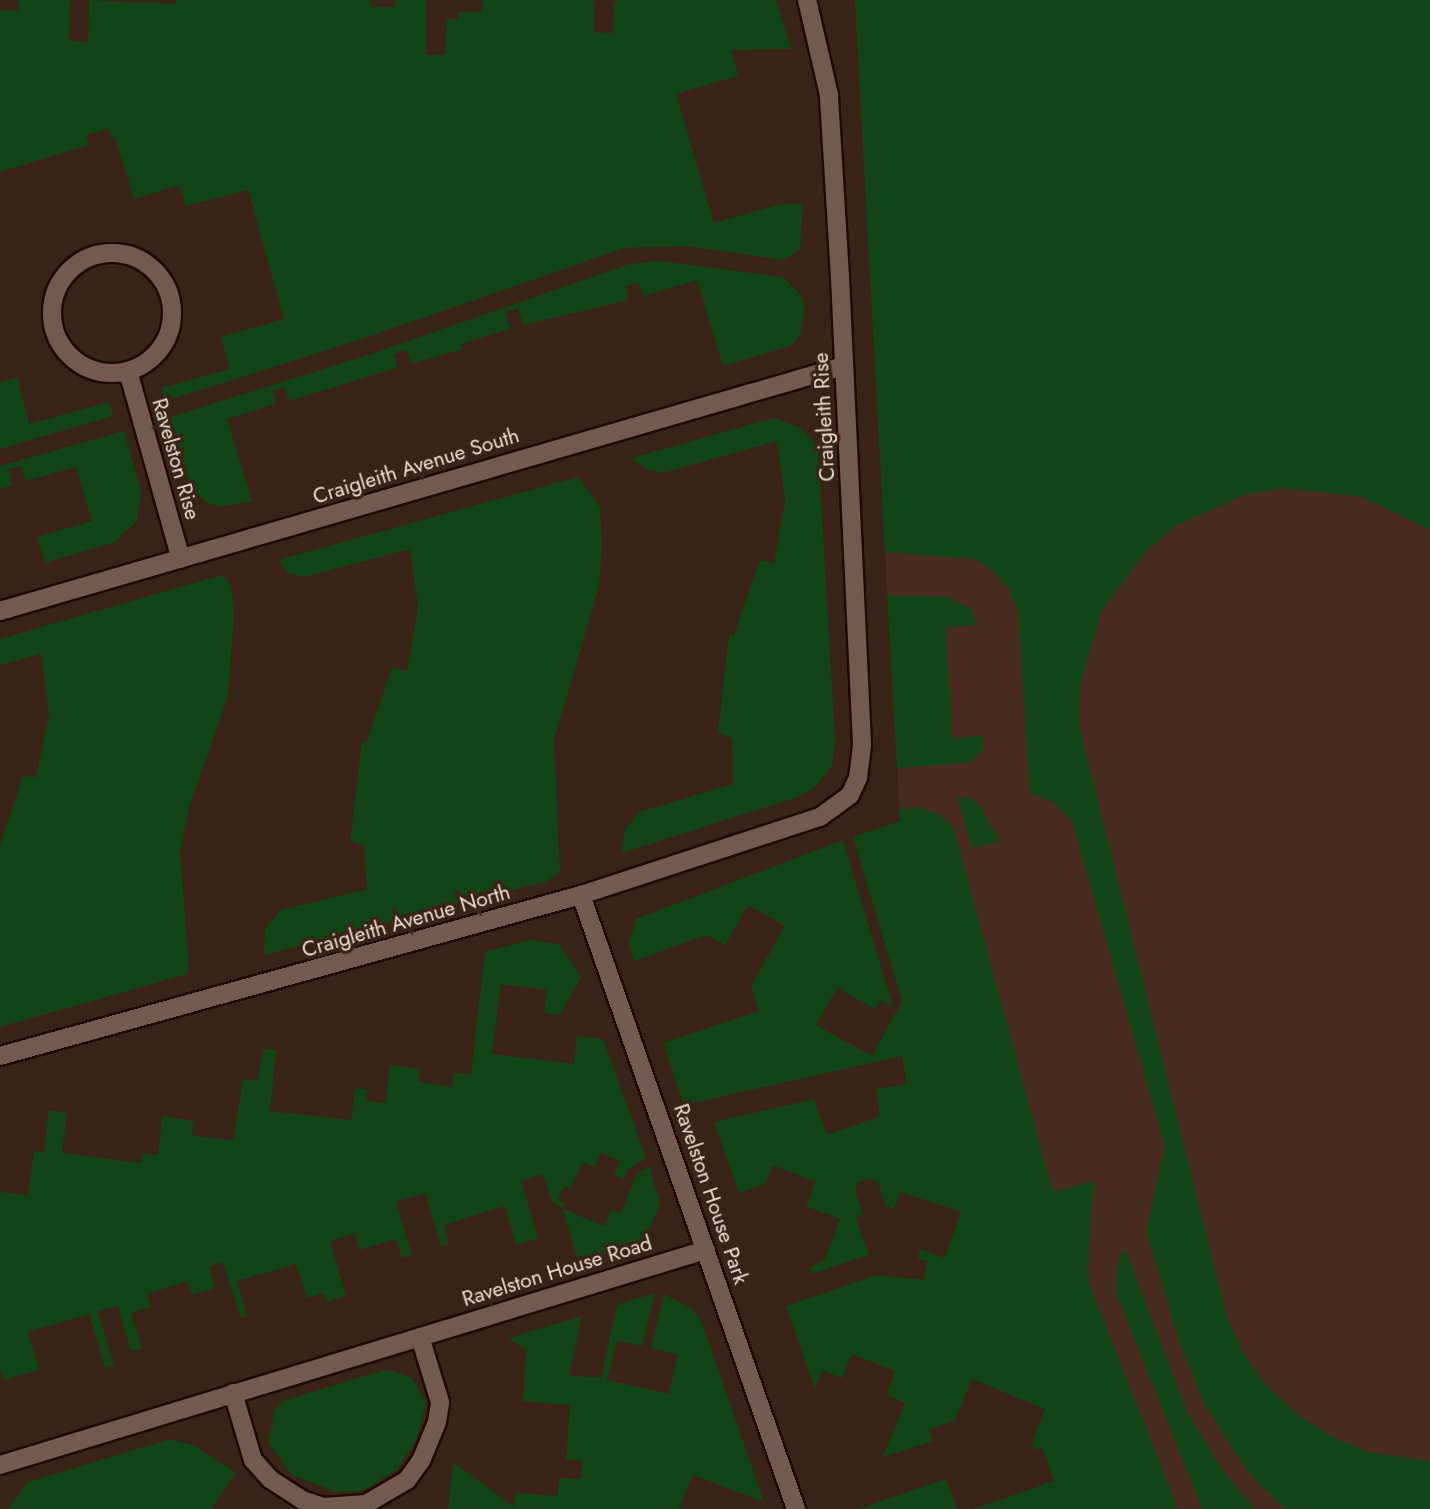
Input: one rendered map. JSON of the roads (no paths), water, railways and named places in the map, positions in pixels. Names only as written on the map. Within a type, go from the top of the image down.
[{"type":"street","name":"Craigleith Rise","points":[[807,0],[829,96],[845,366],[862,744],[856,785],[843,803],[820,817]]},
{"type":"street","points":[[105,253],[134,258],[158,274],[168,291],[172,311],[165,340],[146,362],[128,371],[108,373],[89,369],[59,343],[52,305],[58,286],[86,258],[105,253]]},
{"type":"street","name":"Craigleith Avenue South","points":[[0,611],[845,366]]},
{"type":"street","name":"Ravelston Rise","points":[[128,371],[181,559]]},
{"type":"street","name":"Craigleith Avenue North","points":[[0,1056],[581,895],[820,817]]},
{"type":"street","name":"Ravelston House Park","points":[[581,895],[796,1509]]},
{"type":"street","name":"Ravelston House Road","points":[[0,1465],[706,1250]]},
{"type":"street","points":[[233,1393],[253,1460],[270,1479],[302,1500],[323,1507],[366,1504],[407,1480],[421,1461],[437,1422],[440,1402],[420,1336]]}]
